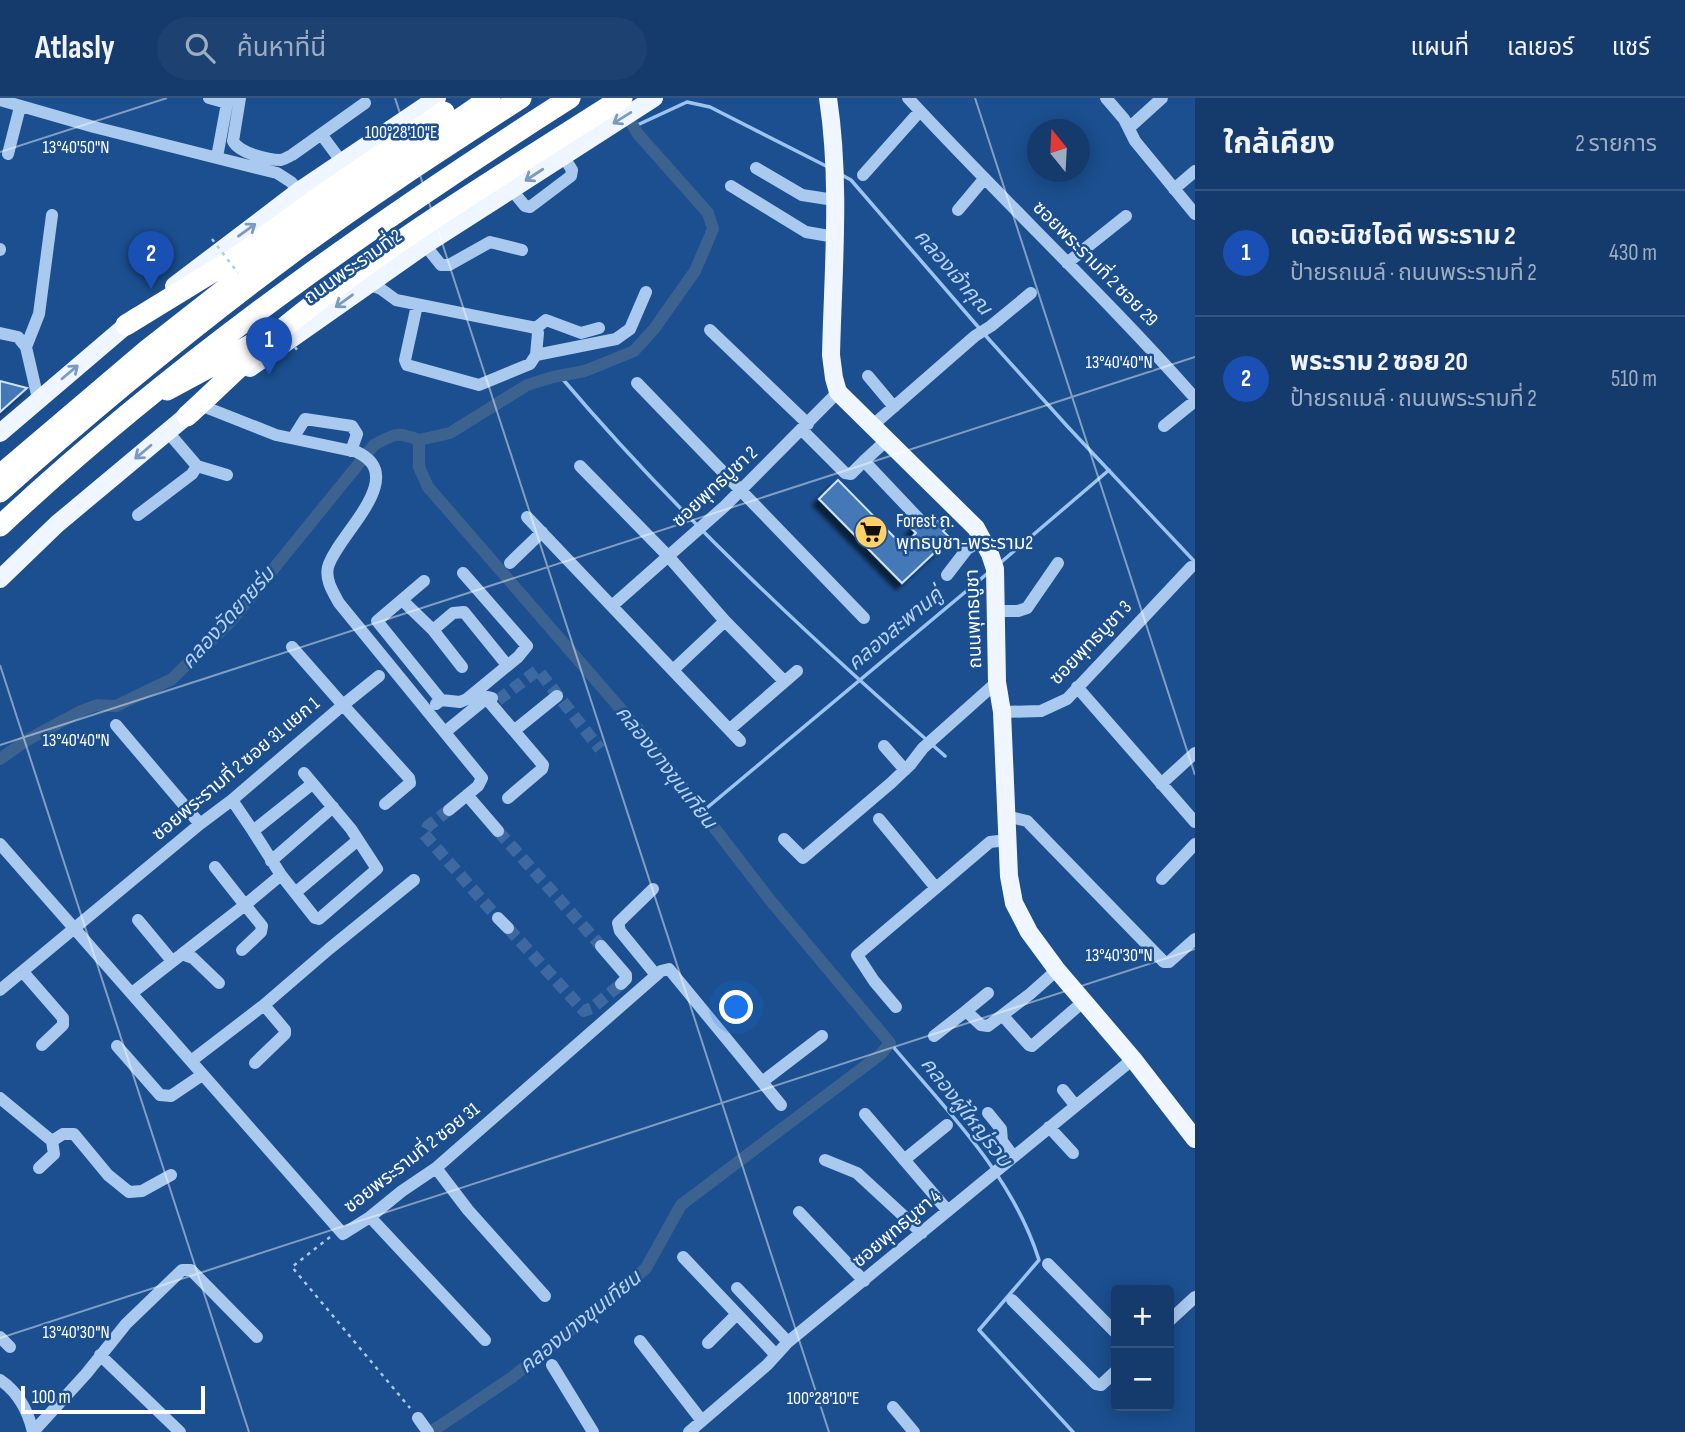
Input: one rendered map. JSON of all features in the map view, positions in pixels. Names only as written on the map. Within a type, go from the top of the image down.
[{"type":"highway","points":[[126,325],[237,257],[466,98]]},
{"type":"highway","points":[[0,475],[148,350],[313,220],[490,98]]},
{"type":"highway","points":[[0,492],[109,397],[252,283],[374,194],[521,98]]},
{"type":"highway","name":"ถนนพระรามที่ 2","points":[[0,538],[132,418],[265,314],[339,260],[566,105],[584,98]]},
{"type":"highway","points":[[194,410],[286,326],[444,213],[622,98]]},
{"type":"highway","points":[[0,526],[127,414],[266,303],[411,201],[566,105]]},
{"type":"highway","points":[[148,350],[237,257]]},
{"type":"highway","points":[[167,390],[286,326]]},
{"type":"main road","points":[[0,433],[126,325],[228,244],[341,161],[437,98]]},
{"type":"main road","name":"ถนนพระรามที่ 2","points":[[0,579],[57,524],[194,410],[425,245],[654,98]]},
{"type":"main road","points":[[828,98],[833,148],[835,237],[831,355],[838,392],[976,528],[989,554]]},
{"type":"main road","name":"ถนนพุทธบูชา","points":[[989,554],[998,611],[997,682],[1002,712],[1007,840],[1014,903],[1029,932],[1057,970],[1133,1059],[1195,1139]]},
{"type":"street","points":[[209,98],[227,100],[217,157]]},
{"type":"street","points":[[240,98],[233,141],[243,152],[281,160],[365,103]]},
{"type":"street","name":"ซอยพระรามที่ 2 ซอย 29","points":[[908,98],[1137,333],[1195,399]]},
{"type":"street","points":[[1106,98],[1130,127],[1135,141],[1195,214]]},
{"type":"street","points":[[1130,127],[1162,98]]},
{"type":"street","points":[[0,100],[29,105],[276,173],[291,182],[299,191]]},
{"type":"street","points":[[8,155],[29,105]]},
{"type":"street","points":[[863,175],[920,111]]},
{"type":"street","points":[[321,134],[341,161]]},
{"type":"street","points":[[511,189],[525,206],[530,207],[571,176],[572,170],[563,156]]},
{"type":"street","points":[[756,168],[802,195],[834,194]]},
{"type":"street","points":[[1174,189],[1195,171]]},
{"type":"street","points":[[958,210],[984,179]]},
{"type":"street","points":[[731,186],[806,232],[835,237]]},
{"type":"street","points":[[26,347],[39,314],[52,215]]},
{"type":"street","points":[[1067,263],[1126,216]]},
{"type":"street","points":[[425,245],[441,264],[449,265],[490,242],[522,250]]},
{"type":"street","points":[[368,284],[381,289],[396,300],[536,328],[546,320],[581,332],[599,328]]},
{"type":"street","points":[[536,355],[616,339],[630,329],[646,292]]},
{"type":"street","points":[[873,425],[975,336],[1031,293]]},
{"type":"street","points":[[416,305],[405,360],[407,365],[480,385],[530,364],[536,355],[536,328]]},
{"type":"street","points":[[710,330],[805,427],[845,473],[851,474],[888,439]]},
{"type":"street","points":[[0,333],[18,337],[26,347],[38,399]]},
{"type":"street","points":[[868,376],[894,407]]},
{"type":"street","points":[[637,383],[864,618]]},
{"type":"street","name":"ซอยพุทธบูชา 2","points":[[613,605],[742,489],[838,392]]},
{"type":"street","points":[[1164,426],[1195,399]]},
{"type":"street","points":[[194,410],[276,435],[368,457],[376,470],[375,490],[328,567],[328,583],[339,603],[482,778],[481,783],[449,810]]},
{"type":"street","points":[[293,438],[305,419],[352,426],[357,434],[354,452]]},
{"type":"street","points":[[167,431],[197,466],[227,475]]},
{"type":"street","points":[[864,461],[918,519]]},
{"type":"street","points":[[138,515],[192,474],[197,466]]},
{"type":"street","points":[[580,466],[784,681]]},
{"type":"street","points":[[527,517],[740,741]]},
{"type":"street","points":[[510,563],[542,532]]},
{"type":"street","points":[[947,575],[967,549],[989,554]]},
{"type":"street","points":[[998,611],[1027,608],[1058,563]]},
{"type":"street","name":"ซอยพุทธบูชา 3","points":[[1002,712],[1041,711],[1067,699],[1191,567]]},
{"type":"street","points":[[377,621],[438,702],[460,702],[467,699],[518,657],[526,644],[463,573]]},
{"type":"street","points":[[363,632],[424,581]]},
{"type":"street","points":[[402,600],[433,631],[462,667]]},
{"type":"street","points":[[433,631],[453,613],[464,612],[507,665]]},
{"type":"street","points":[[673,670],[726,621]]},
{"type":"street","points":[[292,647],[343,705],[379,676]]},
{"type":"street","points":[[730,729],[797,671]]},
{"type":"street","points":[[784,839],[803,858],[905,770],[923,748],[997,682]]},
{"type":"street","points":[[1077,688],[1195,822]]},
{"type":"street","points":[[515,730],[557,696]]},
{"type":"street","points":[[445,732],[492,699],[543,767],[508,797]]},
{"type":"street","name":"ซอยพระรามที่ 2 ซอย 31 แยก 1","points":[[0,990],[232,800],[343,705],[410,780],[410,783],[385,804]]},
{"type":"street","points":[[116,725],[200,824]]},
{"type":"street","points":[[884,746],[905,770]]},
{"type":"street","points":[[1161,784],[1195,753]]},
{"type":"street","points":[[232,800],[281,875],[315,919],[318,919],[377,869],[358,840],[304,773]]},
{"type":"street","points":[[253,831],[312,784]]},
{"type":"street","points":[[467,795],[498,831]]},
{"type":"street","points":[[271,861],[332,807]]},
{"type":"street","points":[[1006,816],[1027,821],[1164,962],[1169,962],[1195,939]]},
{"type":"street","points":[[879,819],[936,888]]},
{"type":"street","points":[[295,893],[358,840]]},
{"type":"street","points":[[896,1007],[857,955],[990,842],[1007,840]]},
{"type":"street","name":"ซอยพระรามที่ 2 ซอย 31","points":[[0,844],[338,1231],[345,1234],[436,1168],[656,975]]},
{"type":"street","points":[[1163,879],[1195,844]]},
{"type":"street","points":[[215,867],[262,926],[261,932],[242,950]]},
{"type":"street","points":[[132,993],[281,875]]},
{"type":"street","points":[[191,1061],[264,1005],[329,948],[414,880]]},
{"type":"street","points":[[653,889],[618,923],[620,931],[656,975],[669,969],[781,1105]]},
{"type":"street","points":[[138,920],[177,958],[192,958],[219,984]]},
{"type":"street","points":[[601,946],[626,975],[621,984]]},
{"type":"street","points":[[966,1011],[981,1025],[988,1027],[1057,970]]},
{"type":"street","points":[[23,972],[63,1018],[63,1025],[42,1045]]},
{"type":"street","points":[[934,1036],[988,993]]},
{"type":"street","points":[[1003,1016],[1032,1046],[1084,1001]]},
{"type":"street","points":[[255,1063],[285,1034],[285,1030],[264,1005]]},
{"type":"street","points":[[762,1082],[822,1036]]},
{"type":"street","points":[[117,1046],[160,1095],[171,1096],[202,1075]]},
{"type":"street","name":"ซอยพุทธบูชา 4","points":[[694,1429],[788,1342],[1133,1059]]},
{"type":"street","points":[[1062,1090],[1075,1105]]},
{"type":"street","points":[[0,1098],[52,1141],[54,1154],[39,1168]]},
{"type":"street","points":[[988,1113],[1001,1129],[1002,1141],[1013,1156]]},
{"type":"street","points":[[865,1114],[948,1211]]},
{"type":"street","points":[[904,1160],[947,1125]]},
{"type":"street","points":[[1049,1127],[1073,1153]]},
{"type":"street","points":[[52,1141],[63,1134],[74,1134],[108,1175],[129,1192],[142,1191],[171,1175]]},
{"type":"street","points":[[825,1160],[857,1173],[922,1233]]},
{"type":"street","points":[[436,1168],[468,1210],[545,1296]]},
{"type":"street","points":[[799,1212],[864,1281]]},
{"type":"street","points":[[370,1217],[485,1340]]},
{"type":"street","points":[[683,1257],[776,1355]]},
{"type":"street","points":[[1048,1264],[1111,1328]]},
{"type":"street","points":[[0,1380],[21,1401],[33,1432],[126,1324],[186,1268],[257,1337]]},
{"type":"street","points":[[737,1289],[788,1342]]},
{"type":"street","points":[[1174,1316],[1195,1297]]},
{"type":"street","points":[[1012,1300],[1096,1384],[1101,1385],[1111,1376]]},
{"type":"street","points":[[708,1343],[737,1314]]},
{"type":"street","points":[[640,1341],[694,1429]]},
{"type":"street","points":[[100,1355],[180,1432]]},
{"type":"street","points":[[552,1365],[593,1432]]},
{"type":"street","points":[[893,1407],[914,1432]]},
{"type":"path","points":[[338,1231],[292,1267],[422,1424]]},
{"type":"building","points":[[0,381],[27,388],[0,412]]},
{"type":"building","name":"Forest ถ. พุทธบูชา-พระราม2","points":[[838,480],[903,546],[916,533],[912,529],[923,517],[928,522],[934,516],[946,528],[943,531],[950,538],[902,583],[819,499]]},
{"type":"waterway","name":"คลองเจ้าคุณ","points":[[633,127],[687,102],[710,107],[828,167]]},
{"type":"waterway","name":"คลองบางขุนเทียน","points":[[431,1432],[511,1378],[627,1285],[646,1268],[681,1205],[881,1054],[890,1043],[770,900],[639,730],[428,487],[419,467],[419,440],[450,433],[527,385],[585,371],[634,351],[654,329],[695,271],[713,229],[708,213],[638,134],[624,111]]},
{"type":"waterway","name":"คลองเจ้าคุณ","points":[[840,174],[851,180],[980,329]]},
{"type":"waterway","name":"คลองเจ้าคุณ","points":[[985,335],[1195,562]]},
{"type":"waterway","points":[[560,376],[697,526],[794,620],[945,756]]},
{"type":"waterway","name":"คลองวัดยายร่ม","points":[[0,759],[27,740],[81,711],[97,705],[116,706],[172,679],[231,621],[374,445],[396,435],[406,435],[419,440]]},
{"type":"waterway","name":"คลองสะพานคู่","points":[[999,564],[1109,470]]},
{"type":"waterway","name":"คลองสะพานคู่","points":[[702,812],[988,573]]},
{"type":"waterway","name":"คลองผู้ใหญ่รวบ","points":[[890,1043],[955,1118],[995,1171],[1027,1229],[1039,1260],[979,1330],[1073,1432]]},
{"type":"tunnel","points":[[498,700],[538,670],[600,749]]},
{"type":"tunnel","points":[[449,810],[428,826],[424,834],[498,918]]},
{"type":"tunnel","points":[[498,831],[601,946]]},
{"type":"tunnel","points":[[508,928],[584,1011],[592,1008],[621,984]]},
{"type":"place","name":"พระราม 2 ซอย 20","points":[[151,289]]},
{"type":"place","name":"เดอะนิชไอดี พระราม 2","points":[[269,375]]},
{"type":"place","name":"Forest ถ. พุทธบูชา-พระราม2","points":[[871,532]]}]
